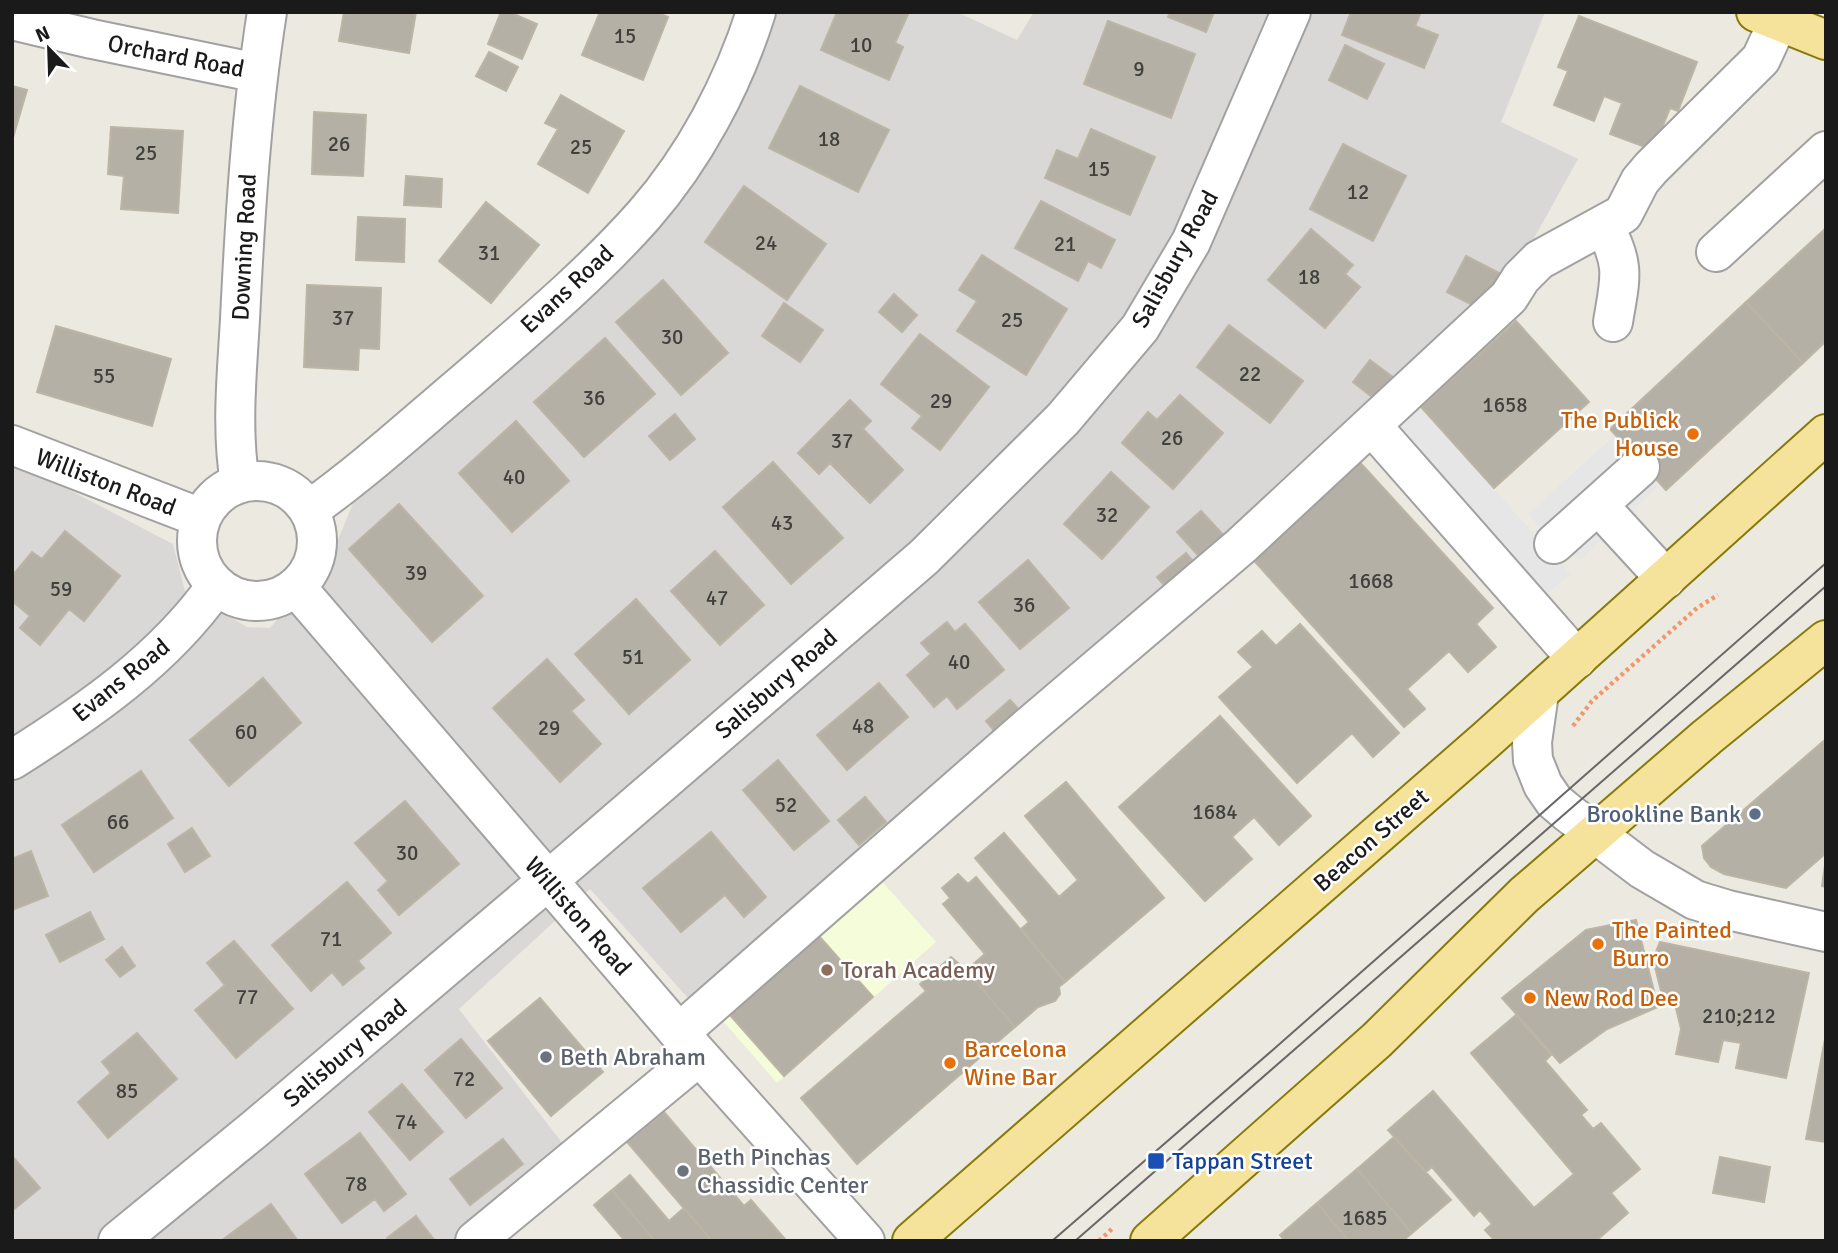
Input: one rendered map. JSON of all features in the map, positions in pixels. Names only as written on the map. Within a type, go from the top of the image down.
[{"type":"main road","points":[[1767,17],[1826,40]]},
{"type":"main road","name":"Beacon Street","points":[[912,1241],[1577,659],[1826,434]]},
{"type":"main road","points":[[1150,1241],[1377,1041],[1524,895],[1707,737],[1826,640]]},
{"type":"street","name":"Downing Road","points":[[240,483],[235,428],[245,217],[257,73],[267,12]]},
{"type":"street","name":"Evans Road","points":[[309,510],[377,457],[480,369],[591,269],[645,214],[672,178],[716,108],[756,12]]},
{"type":"street","name":"Salisbury Road","points":[[118,1241],[548,881],[924,557],[1063,419],[1140,328],[1191,242],[1292,12]]},
{"type":"street","points":[[475,1241],[689,1045],[1016,738],[1241,546],[1503,303],[1539,260],[1604,226],[1626,211],[1634,191],[1651,168],[1761,59],[1767,17]]},
{"type":"street","name":"Orchard Road","points":[[12,20],[257,73]]},
{"type":"street","points":[[1716,252],[1826,151]]},
{"type":"street","points":[[1604,226],[1614,245],[1620,271],[1612,321]]},
{"type":"street","points":[[1380,433],[1577,659]]},
{"type":"street","name":"Williston Road","points":[[12,445],[201,518]]},
{"type":"street","points":[[1554,544],[1640,467]]},
{"type":"street","points":[[253,480],[279,484],[301,499],[309,510],[317,529],[317,551],[310,571],[296,587],[274,599],[262,601],[238,598],[216,586],[202,566],[196,542],[201,518],[207,506],[217,496],[240,483],[253,480]]},
{"type":"street","points":[[1598,505],[1666,579]]},
{"type":"street","name":"Evans Road","points":[[12,760],[127,680],[181,631],[216,586]]},
{"type":"street","name":"Williston Road","points":[[296,587],[689,1045],[865,1241]]},
{"type":"street","points":[[1539,692],[1532,742],[1533,760],[1538,775],[1554,801],[1664,884],[1695,900],[1741,914],[1826,932]]},
{"type":"path","points":[[1567,734],[1592,701],[1697,608],[1718,595]]},
{"type":"shaded area","points":[[771,12],[957,12],[1017,40],[1034,12],[1545,12],[1501,122],[1578,159],[1502,296],[697,1008],[590,889],[459,1009],[580,1166],[487,1241],[12,1241],[12,460],[173,544],[185,591],[247,627],[270,628],[330,559],[356,496],[659,223],[747,90]]},
{"type":"shaded area","points":[[1415,403],[1571,574],[1531,607],[1379,432]]},
{"type":"shaded area","points":[[1613,437],[1658,487],[1634,509],[1639,515],[1606,545],[1601,540],[1580,561],[1568,549],[1562,552],[1528,514]]},
{"type":"shaded area","name":"Torah Academy","points":[[869,867],[936,942],[777,1083],[709,1005]]},
{"type":"building","points":[[344,12],[416,12],[409,53],[339,41]]},
{"type":"building","points":[[501,12],[509,12],[537,24],[522,59],[488,44]]},
{"type":"building","points":[[600,12],[657,12],[668,17],[643,80],[582,55]]},
{"type":"building","points":[[837,12],[909,12],[895,43],[903,47],[889,80],[821,50]]},
{"type":"building","points":[[1170,12],[1214,12],[1206,32],[1168,17]]},
{"type":"building","points":[[1351,12],[1421,12],[1415,26],[1438,35],[1424,68],[1342,35]]},
{"type":"building","points":[[1579,16],[1697,62],[1678,111],[1670,108],[1653,150],[1610,134],[1622,103],[1604,96],[1594,121],[1554,105],[1568,71],[1558,67]]},
{"type":"building","points":[[1108,21],[1195,54],[1171,118],[1084,84]]},
{"type":"building","points":[[1345,45],[1384,64],[1367,99],[1329,80]]},
{"type":"building","points":[[489,52],[518,67],[506,91],[476,76]]},
{"type":"building","points":[[12,86],[27,90],[12,141]]},
{"type":"building","points":[[800,86],[889,130],[858,192],[769,148]]},
{"type":"building","points":[[561,95],[624,131],[588,193],[538,164],[558,129],[545,123]]},
{"type":"building","points":[[314,112],[366,115],[363,176],[312,174]]},
{"type":"building","points":[[111,127],[183,131],[178,213],[121,209],[124,176],[108,174]]},
{"type":"building","points":[[1091,129],[1155,157],[1130,215],[1045,178],[1057,150],[1078,159]]},
{"type":"building","points":[[1343,144],[1406,176],[1373,241],[1310,209]]},
{"type":"building","points":[[406,176],[442,179],[441,207],[404,205]]},
{"type":"building","points":[[744,186],[826,244],[787,300],[705,242]]},
{"type":"building","points":[[1041,201],[1115,240],[1101,268],[1088,261],[1078,281],[1015,248]]},
{"type":"building","points":[[486,202],[539,245],[491,303],[439,261]]},
{"type":"building","points":[[358,217],[405,219],[404,262],[356,260]]},
{"type":"building","points":[[1826,228],[1826,341],[1803,363],[1746,302]]},
{"type":"building","points":[[1311,229],[1353,265],[1345,274],[1360,287],[1325,328],[1268,280]]},
{"type":"building","points":[[982,255],[1067,309],[1026,375],[957,331],[977,301],[959,290]]},
{"type":"building","points":[[1466,256],[1501,274],[1482,310],[1447,292]]},
{"type":"building","points":[[663,280],[728,353],[681,395],[616,322]]},
{"type":"building","points":[[307,285],[381,288],[379,349],[359,348],[358,370],[304,367]]},
{"type":"building","points":[[894,294],[917,315],[902,332],[879,312]]},
{"type":"building","points":[[1746,302],[1803,363],[1666,490],[1610,429]]},
{"type":"building","points":[[784,303],[823,330],[800,362],[762,336]]},
{"type":"building","points":[[1516,321],[1589,402],[1494,488],[1421,407]]},
{"type":"building","points":[[1229,325],[1303,381],[1270,423],[1197,367]]},
{"type":"building","points":[[56,326],[171,359],[152,426],[37,392]]},
{"type":"building","points":[[920,334],[989,387],[940,450],[912,428],[922,416],[881,384]]},
{"type":"building","points":[[605,338],[655,394],[584,457],[534,402]]},
{"type":"building","points":[[1370,360],[1398,381],[1381,404],[1353,382]]},
{"type":"building","points":[[1180,395],[1223,433],[1173,489],[1122,443],[1148,412],[1157,420]]},
{"type":"building","points":[[850,400],[871,421],[863,429],[903,470],[870,503],[830,463],[819,474],[798,453]]},
{"type":"building","points":[[675,414],[695,439],[670,460],[649,436]]},
{"type":"building","points":[[516,421],[569,481],[512,532],[459,473]]},
{"type":"building","points":[[1355,457],[1493,608],[1476,624],[1496,647],[1468,672],[1449,651],[1407,689],[1425,709],[1404,727],[1248,554]]},
{"type":"building","points":[[773,462],[843,538],[791,584],[723,507]]},
{"type":"building","points":[[1111,472],[1149,507],[1102,559],[1064,524]]},
{"type":"building","points":[[399,504],[483,596],[432,642],[349,549]]},
{"type":"building","points":[[1201,511],[1229,541],[1205,563],[1177,532]]},
{"type":"building","points":[[65,531],[120,576],[84,621],[69,609],[40,645],[20,628],[30,616],[12,601],[12,576],[32,552],[42,559]]},
{"type":"building","points":[[715,551],[764,605],[720,645],[671,591]]},
{"type":"building","points":[[1186,553],[1197,566],[1169,591],[1157,577]]},
{"type":"building","points":[[1028,560],[1069,608],[1020,649],[979,602]]},
{"type":"building","points":[[636,599],[690,660],[629,714],[575,654]]},
{"type":"building","points":[[947,622],[955,632],[965,624],[1004,670],[957,709],[947,696],[934,707],[907,675],[931,654],[921,643]]},
{"type":"building","points":[[1300,624],[1399,733],[1373,757],[1352,733],[1297,783],[1219,697],[1253,667],[1238,652],[1262,631],[1276,646]]},
{"type":"building","points":[[547,659],[584,700],[571,711],[601,744],[560,782],[493,708]]},
{"type":"building","points":[[263,678],[301,723],[229,786],[190,740]]},
{"type":"building","points":[[879,683],[908,717],[847,770],[817,735]]},
{"type":"building","points":[[1010,700],[1025,716],[1000,738],[986,721]]},
{"type":"building","points":[[1220,716],[1311,816],[1279,845],[1254,817],[1232,837],[1252,859],[1205,901],[1119,807]]},
{"type":"building","points":[[1826,739],[1826,853],[1786,888],[1724,874],[1711,867],[1704,858],[1702,846]]},
{"type":"building","points":[[778,760],[829,821],[794,850],[743,790]]},
{"type":"building","points":[[141,771],[173,818],[94,872],[62,825]]},
{"type":"building","points":[[1066,782],[1164,898],[1065,982],[1021,929],[1029,922],[975,858],[1004,833],[1059,897],[1078,880],[1025,816]]},
{"type":"building","points":[[865,797],[886,822],[859,845],[838,820]]},
{"type":"building","points":[[405,801],[459,864],[399,915],[378,890],[388,881],[355,843]]},
{"type":"building","points":[[192,828],[210,856],[185,872],[168,844]]},
{"type":"building","points":[[711,832],[766,897],[744,917],[725,895],[681,932],[643,888]]},
{"type":"building","points":[[31,851],[48,896],[12,910],[12,859]]},
{"type":"building","points":[[1826,865],[1826,887],[1822,886]]},
{"type":"building","points":[[958,874],[968,884],[976,877],[1065,982],[1059,987],[1060,994],[1055,1001],[1038,1007],[1015,1027],[966,970],[985,954],[943,904],[950,898],[942,888]]},
{"type":"building","points":[[347,882],[391,933],[358,961],[364,968],[343,985],[332,972],[311,991],[272,945]]},
{"type":"building","points":[[90,912],[104,939],[60,962],[46,935]]},
{"type":"building","points":[[1636,920],[1658,1007],[1607,1029],[1560,1063],[1502,998],[1586,930]]},
{"type":"building","points":[[818,935],[873,997],[784,1076],[729,1014]]},
{"type":"building","points":[[234,941],[293,1009],[236,1058],[195,1010],[225,985],[207,963]]},
{"type":"building","points":[[1660,942],[1809,973],[1786,1078],[1736,1068],[1741,1043],[1723,1040],[1718,1062],[1676,1054],[1681,1029],[1674,1000],[1664,1003],[1653,959]]},
{"type":"building","points":[[122,947],[135,966],[120,977],[106,960]]},
{"type":"building","points":[[951,957],[966,970],[1015,1027],[857,1164],[801,1098],[926,991],[920,984]]},
{"type":"building","name":"Beth Abraham","points":[[540,998],[603,1072],[551,1116],[488,1041]]},
{"type":"building","points":[[1516,1015],[1551,1055],[1545,1061],[1587,1110],[1581,1115],[1593,1129],[1601,1123],[1640,1169],[1611,1193],[1628,1213],[1596,1241],[1495,1241],[1485,1230],[1492,1224],[1480,1210],[1474,1216],[1432,1167],[1426,1172],[1388,1130],[1433,1091],[1534,1208],[1574,1174],[1471,1053]]},
{"type":"building","points":[[137,1033],[177,1079],[108,1138],[78,1102],[111,1073],[102,1062]]},
{"type":"building","points":[[1826,1034],[1826,1142],[1806,1139]]},
{"type":"building","points":[[461,1039],[502,1088],[466,1118],[425,1070]]},
{"type":"building","points":[[402,1084],[443,1132],[410,1160],[369,1112]]},
{"type":"building","name":"Beth Pinchas Chassidic Center","points":[[664,1112],[744,1206],[751,1200],[785,1239],[712,1241],[627,1142]]},
{"type":"building","points":[[360,1133],[406,1194],[384,1211],[375,1199],[342,1223],[305,1174]]},
{"type":"building","points":[[1394,1137],[1451,1200],[1412,1233],[1357,1169]]},
{"type":"building","points":[[503,1139],[523,1164],[470,1205],[450,1179]]},
{"type":"building","points":[[12,1156],[40,1188],[12,1211]]},
{"type":"building","points":[[1720,1157],[1770,1167],[1764,1202],[1713,1193]]},
{"type":"building","points":[[1357,1169],[1412,1233],[1403,1241],[1349,1241],[1317,1203]]},
{"type":"building","points":[[630,1175],[669,1221],[684,1208],[712,1241],[655,1241],[612,1190]]},
{"type":"building","points":[[612,1190],[655,1241],[625,1241],[594,1205]]},
{"type":"building","points":[[1317,1203],[1349,1241],[1285,1241],[1280,1235]]},
{"type":"building","points":[[271,1204],[298,1241],[221,1241]]},
{"type":"building","points":[[416,1216],[435,1241],[389,1241],[387,1238]]},
{"type":"tram line","points":[[1052,1241],[1826,563]]},
{"type":"tram line","points":[[1075,1241],[1826,586]]},
{"type":"place","name":"The Publick House","points":[[1693,434]]},
{"type":"place","name":"Brookline Bank","points":[[1755,814]]},
{"type":"place","name":"The Painted Burro","points":[[1598,944]]},
{"type":"place","name":"Torah Academy","points":[[827,970]]},
{"type":"place","name":"New Rod Dee","points":[[1530,998]]},
{"type":"place","name":"Beth Abraham","points":[[546,1057]]},
{"type":"place","name":"Barcelona Wine Bar","points":[[950,1063]]},
{"type":"place","name":"Tappan Street","points":[[1156,1161]]},
{"type":"place","name":"Beth Pinchas Chassidic Center","points":[[683,1171]]}]
